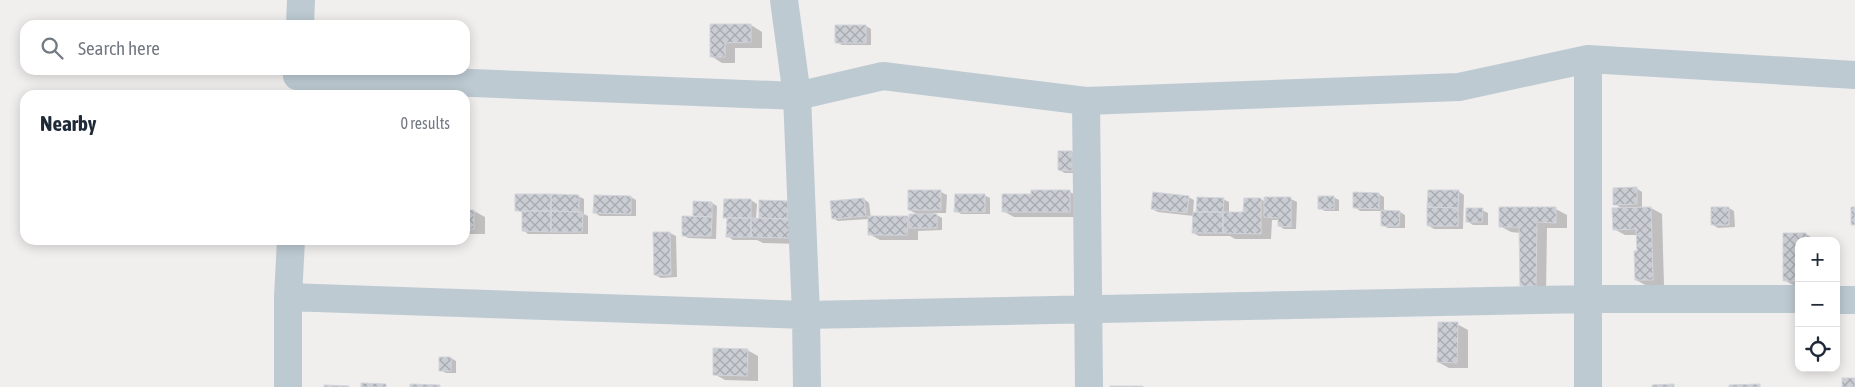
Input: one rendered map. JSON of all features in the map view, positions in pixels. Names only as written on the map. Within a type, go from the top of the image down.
[{"type":"street","points":[[300,20],[301,0]]},
{"type":"street","points":[[784,0],[796,96],[806,315],[807,387]]},
{"type":"street","points":[[297,80],[796,96],[883,76],[1086,101],[1459,87],[1588,59],[1855,75]]},
{"type":"street","points":[[1588,59],[1588,387]]},
{"type":"street","points":[[1086,101],[1089,387]]},
{"type":"street","points":[[288,387],[288,297],[291,245]]},
{"type":"street","points":[[288,297],[806,315],[1589,300],[1795,300]]},
{"type":"street","points":[[1840,300],[1855,300]]},
{"type":"building","points":[[710,24],[751,24],[751,42],[725,43],[725,57],[710,57]]},
{"type":"building","points":[[835,25],[866,25],[866,43],[835,43]]},
{"type":"building","points":[[1058,151],[1072,151],[1072,171],[1058,170]]},
{"type":"building","points":[[1637,187],[1637,204],[1613,205],[1613,188]]},
{"type":"building","points":[[908,190],[941,190],[941,210],[908,210]]},
{"type":"building","points":[[1031,190],[1070,190],[1070,212],[1002,212],[1002,194],[1031,194]]},
{"type":"building","points":[[1428,190],[1459,190],[1458,208],[1427,207]]},
{"type":"building","points":[[1153,192],[1189,196],[1187,213],[1151,209]]},
{"type":"building","points":[[1353,192],[1379,193],[1379,209],[1353,208]]},
{"type":"building","points":[[515,194],[551,194],[551,211],[515,211]]},
{"type":"building","points":[[551,194],[579,195],[579,212],[551,211]]},
{"type":"building","points":[[955,194],[985,194],[985,212],[954,212]]},
{"type":"building","points":[[594,195],[631,196],[631,214],[593,213]]},
{"type":"building","points":[[1318,196],[1334,196],[1334,209],[1318,209]]},
{"type":"building","points":[[1197,197],[1224,198],[1223,212],[1196,212]]},
{"type":"building","points":[[1264,197],[1291,197],[1291,227],[1278,226],[1278,218],[1264,217]]},
{"type":"building","points":[[864,198],[866,216],[832,219],[830,201]]},
{"type":"building","points":[[1244,198],[1261,198],[1261,234],[1223,233],[1223,212],[1243,212]]},
{"type":"building","points":[[724,199],[751,199],[751,218],[723,218]]},
{"type":"building","points":[[759,200],[788,201],[787,219],[759,218]]},
{"type":"building","points":[[693,201],[712,202],[712,217],[693,216]]},
{"type":"building","points":[[1427,207],[1458,208],[1458,226],[1427,226]]},
{"type":"building","points":[[1499,207],[1556,207],[1556,223],[1537,222],[1536,286],[1520,286],[1519,227],[1499,227]]},
{"type":"building","points":[[1651,207],[1653,280],[1635,280],[1634,251],[1637,251],[1636,229],[1613,230],[1612,208]]},
{"type":"building","points":[[1711,207],[1729,207],[1729,225],[1711,225]]},
{"type":"building","points":[[1851,207],[1855,207],[1855,225],[1851,225]]},
{"type":"building","points":[[1466,208],[1483,208],[1482,222],[1466,222]]},
{"type":"building","points":[[470,210],[474,210],[474,229],[470,229]]},
{"type":"building","points":[[1381,210],[1400,211],[1399,226],[1381,226]]},
{"type":"building","points":[[522,211],[551,211],[551,232],[522,231]]},
{"type":"building","points":[[551,211],[583,212],[582,232],[551,232]]},
{"type":"building","points":[[1193,212],[1223,212],[1223,233],[1192,233]]},
{"type":"building","points":[[909,214],[937,214],[937,228],[909,228]]},
{"type":"building","points":[[682,216],[712,217],[711,236],[682,236]]},
{"type":"building","points":[[868,216],[908,216],[907,235],[868,235]]},
{"type":"building","points":[[727,218],[751,218],[751,237],[726,237]]},
{"type":"building","points":[[751,218],[791,219],[791,238],[751,237]]},
{"type":"building","points":[[653,232],[670,232],[671,275],[654,275]]},
{"type":"building","points":[[1783,233],[1806,233],[1806,237],[1795,237],[1795,281],[1783,281]]},
{"type":"building","points":[[1438,322],[1458,322],[1457,363],[1437,362]]},
{"type":"building","points":[[713,348],[748,349],[747,376],[713,375]]},
{"type":"building","points":[[439,357],[451,357],[451,371],[439,371]]},
{"type":"building","points":[[1842,378],[1855,378],[1855,387],[1842,387]]},
{"type":"building","points":[[361,383],[386,384],[386,387],[361,387]]},
{"type":"building","points":[[410,384],[440,385],[440,387],[410,387]]},
{"type":"building","points":[[1674,384],[1674,387],[1652,387],[1652,385]]},
{"type":"building","points":[[1760,384],[1760,387],[1729,387],[1729,385]]},
{"type":"building","points":[[324,385],[349,386],[349,387],[324,387]]},
{"type":"building","points":[[1143,386],[1143,387],[1110,387]]}]
